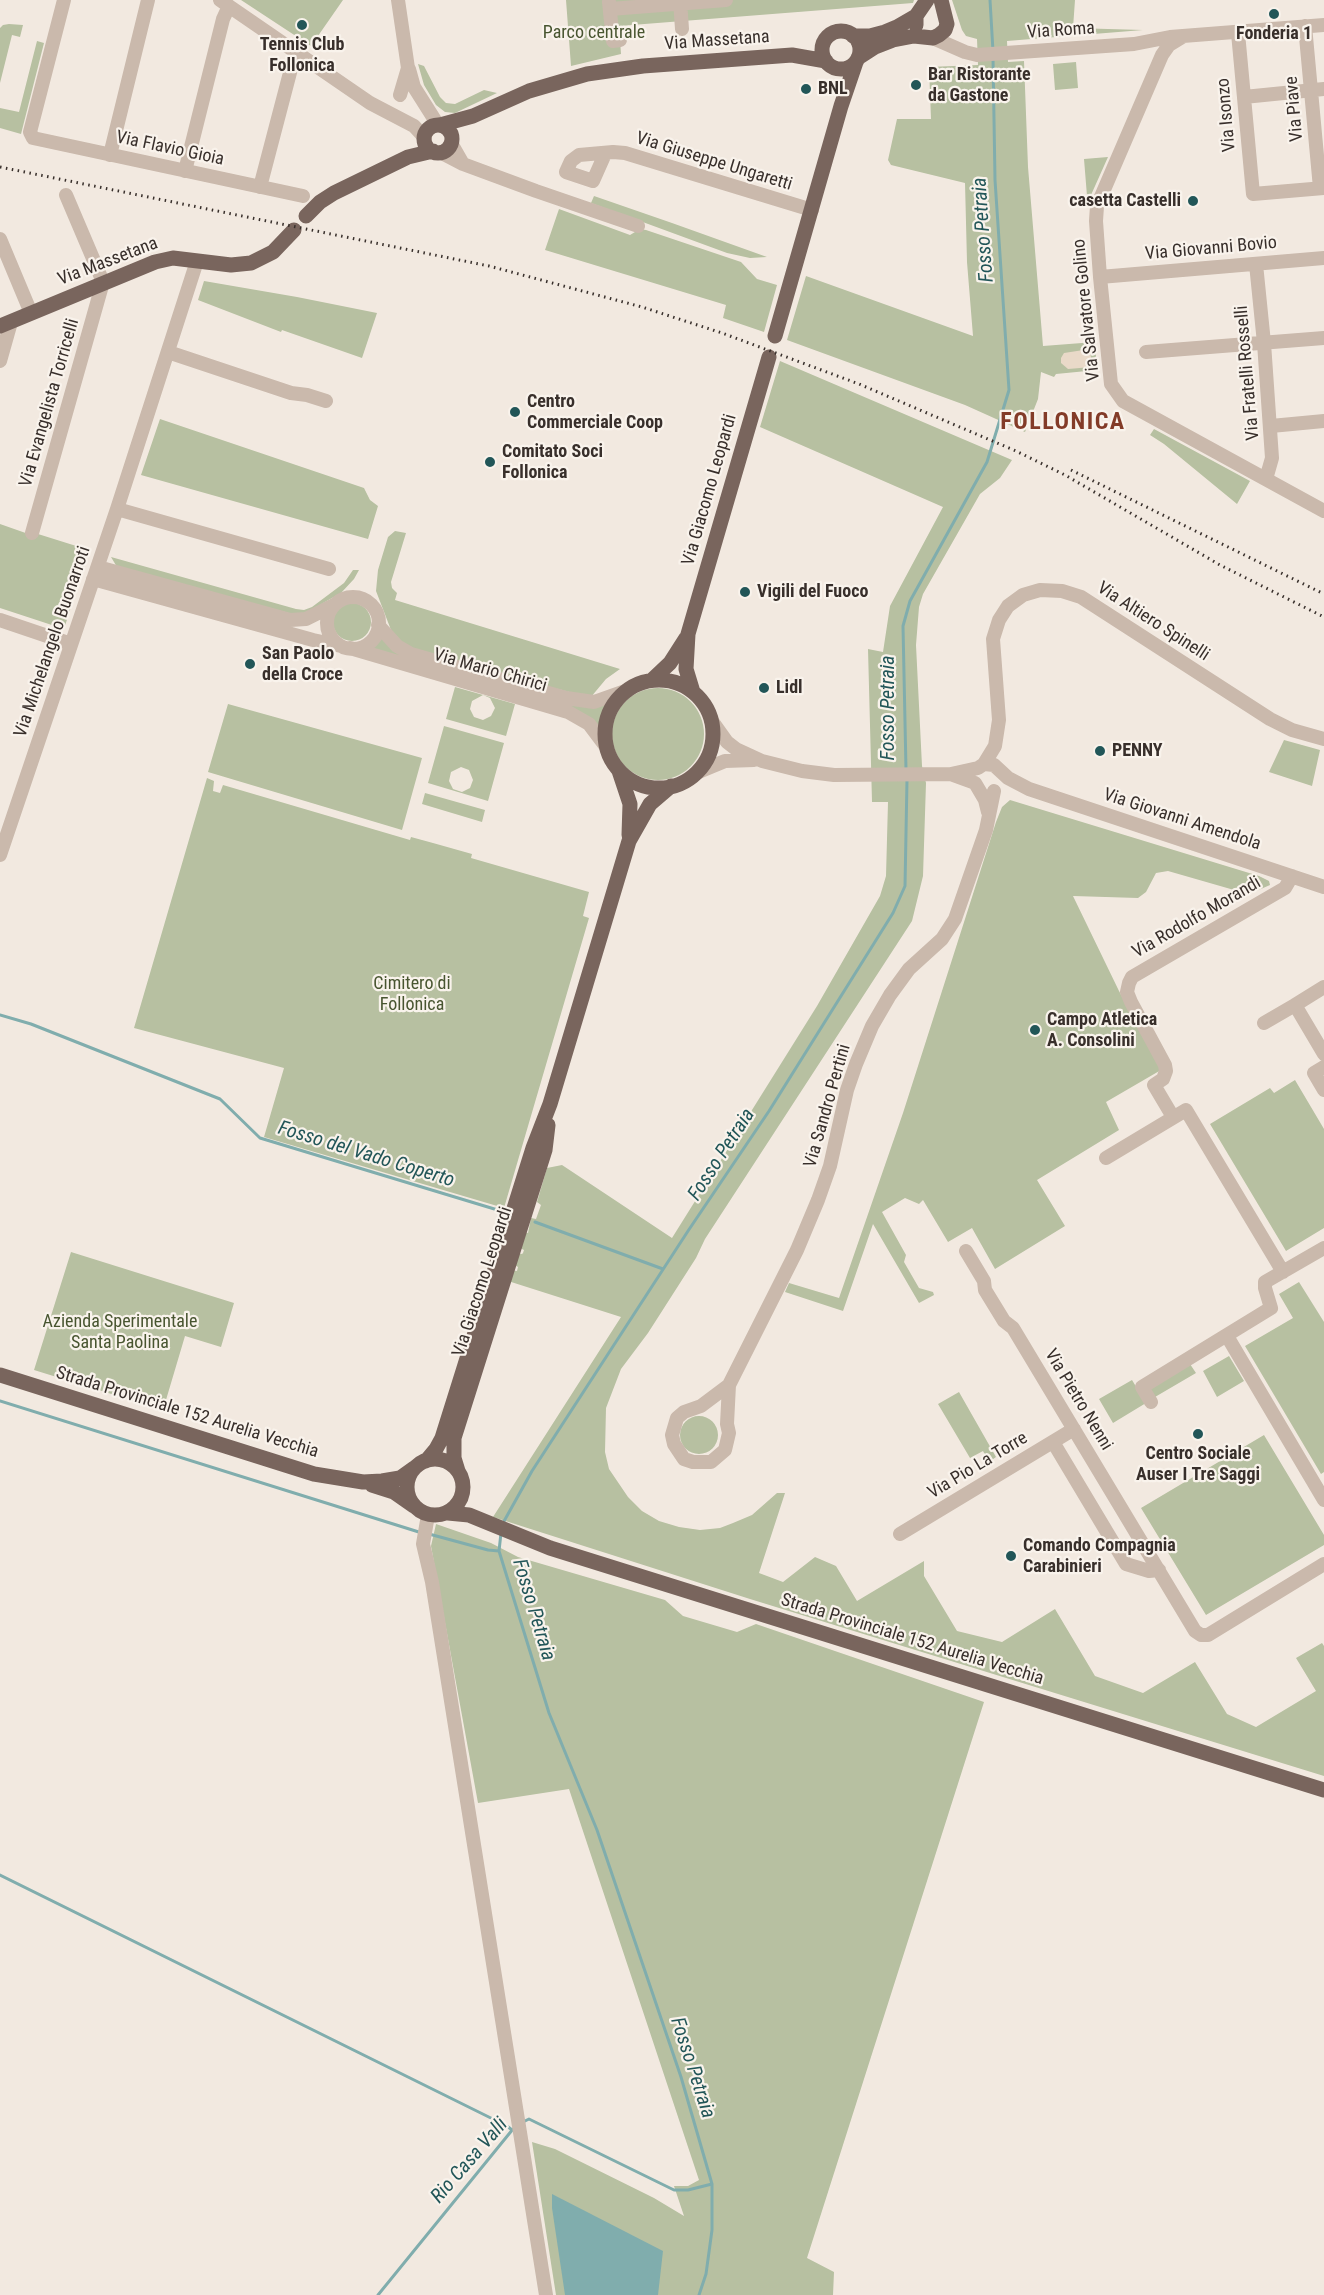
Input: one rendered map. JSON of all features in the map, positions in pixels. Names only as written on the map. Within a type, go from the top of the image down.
[{"type":"main road","points":[[828,63],[843,69],[875,47],[893,40],[929,37],[942,33],[944,12],[936,7],[922,8],[897,27],[885,32],[870,36],[853,36],[838,32],[825,41],[823,51],[828,63],[837,81],[841,106]]},
{"type":"main road","points":[[922,8],[917,29],[929,37]]},
{"type":"main road","points":[[775,336],[841,106],[857,60],[860,46],[853,36]]},
{"type":"main road","name":"Via Massetana","points":[[792,55],[825,41]]},
{"type":"main road","name":"Via Massetana","points":[[439,125],[473,117],[529,91],[587,74],[643,66],[792,55],[828,63]]},
{"type":"main road","name":"Via Massetana","points":[[306,216],[333,193],[438,144],[473,117]]},
{"type":"main road","points":[[438,144],[450,132],[439,125]]},
{"type":"main road","name":"Via Massetana","points":[[5,324],[103,282],[164,260],[181,259],[231,266],[251,263],[273,252],[294,230]]},
{"type":"main road","name":"Via Giacomo Leopardi","points":[[712,721],[703,702],[693,692],[686,669],[688,634],[769,357]]},
{"type":"main road","name":"Via Giacomo Leopardi","points":[[625,692],[643,682],[652,680],[670,663],[688,634]]},
{"type":"main road","points":[[652,680],[674,682],[693,692]]},
{"type":"main road","points":[[607,748],[605,732],[608,717],[615,703],[625,692]]},
{"type":"main road","points":[[696,773],[710,751],[713,736],[712,721]]},
{"type":"main road","name":"Via Giacomo Leopardi","points":[[607,748],[618,768],[630,804],[629,841]]},
{"type":"main road","name":"Via Giacomo Leopardi","points":[[618,768],[628,778],[656,787],[670,786],[696,773]]},
{"type":"main road","name":"Via Giacomo Leopardi","points":[[420,1465],[436,1449],[442,1438],[533,1148],[550,1104],[629,841],[650,804],[670,786]]},
{"type":"main road","name":"Via Giacomo Leopardi","points":[[458,1471],[454,1458],[454,1438],[545,1150],[550,1104]]},
{"type":"main road","name":"Strada Provinciale 152 Aurelia Vecchia","points":[[0,1375],[288,1467],[363,1482],[394,1492],[414,1506],[427,1519],[448,1513],[462,1513],[524,1539],[1324,1790]]},
{"type":"main road","points":[[414,1506],[407,1487],[408,1480],[420,1465],[436,1459],[446,1461],[458,1471]]},
{"type":"main road","name":"Strada Provinciale 152 Aurelia Vecchia","points":[[363,1482],[393,1480],[420,1465]]},
{"type":"main road","name":"Strada Provinciale 152 Aurelia Vecchia","points":[[458,1471],[472,1505],[490,1524]]},
{"type":"main road","points":[[448,1513],[457,1505],[464,1487]]},
{"type":"street","name":"Via Flavio Gioia","points":[[64,0],[30,132],[33,138],[303,196]]},
{"type":"street","points":[[110,155],[148,0]]},
{"type":"street","points":[[398,0],[408,68],[419,96],[439,125]]},
{"type":"street","points":[[620,40],[613,41],[610,4],[726,0]]},
{"type":"street","points":[[680,2],[682,29]]},
{"type":"street","points":[[224,3],[362,97],[416,128],[463,164],[593,212],[638,226]]},
{"type":"street","points":[[185,171],[223,19],[224,3]]},
{"type":"street","points":[[944,12],[960,43],[981,53]]},
{"type":"street","name":"Via Roma","points":[[929,37],[965,52],[1016,52],[1134,44],[1158,52],[1170,38],[1324,25]]},
{"type":"street","name":"Via Piave","points":[[1305,26],[1317,90],[1322,188]]},
{"type":"street","name":"Via Isonzo","points":[[1238,33],[1252,194],[1322,188]]},
{"type":"street","name":"Via Salvatore Golino","points":[[1158,52],[1097,206],[1100,277],[1110,378],[1117,395],[1123,401],[1324,511]]},
{"type":"street","points":[[260,187],[292,65],[300,55]]},
{"type":"street","points":[[397,117],[394,109],[408,68]]},
{"type":"street","points":[[1244,97],[1317,90]]},
{"type":"street","points":[[362,97],[377,102],[413,92],[419,96]]},
{"type":"street","name":"Via Giuseppe Ungaretti","points":[[605,154],[625,153],[812,210]]},
{"type":"street","points":[[66,195],[103,282]]},
{"type":"street","points":[[0,239],[31,313]]},
{"type":"street","name":"Via Giovanni Bovio","points":[[1100,277],[1324,258]]},
{"type":"street","name":"Via Michelangelo Buonarroti","points":[[0,855],[7,816],[71,644],[197,261]]},
{"type":"street","name":"Via Fratelli Rosselli","points":[[1256,264],[1271,426],[1272,462],[1266,478]]},
{"type":"street","name":"Via Evangelista Torricelli","points":[[32,533],[103,282]]},
{"type":"street","points":[[0,361],[5,324]]},
{"type":"street","points":[[1146,352],[1324,338]]},
{"type":"street","points":[[168,352],[291,393],[326,400]]},
{"type":"street","points":[[1271,426],[1324,421]]},
{"type":"street","points":[[117,509],[329,569]]},
{"type":"street","name":"Via Mario Chirici","points":[[95,573],[290,620],[306,619],[347,598],[363,600],[375,610],[378,625],[397,646],[411,654],[566,698],[594,702],[625,692]]},
{"type":"street","name":"Via Mario Chirici","points":[[95,573],[313,640],[345,647],[568,712],[589,724],[607,748]]},
{"type":"street","name":"Via Altiero Spinelli","points":[[981,766],[995,746],[999,720],[993,639],[999,620],[1008,606],[1023,595],[1040,590],[1062,591],[1081,597],[1270,719],[1292,730],[1324,739]]},
{"type":"street","points":[[334,605],[329,613],[327,627],[331,636],[345,647],[360,648],[369,643],[376,635],[378,625]]},
{"type":"street","points":[[0,620],[71,644]]},
{"type":"street","name":"Via Giovanni Amendola","points":[[712,721],[732,746],[762,761]]},
{"type":"street","name":"Via Giovanni Amendola","points":[[696,773],[724,761],[762,761],[814,772],[883,775],[951,774],[994,765],[1002,773],[1029,789],[1324,886]]},
{"type":"street","points":[[981,766],[974,776],[989,817]]},
{"type":"street","points":[[996,790],[1002,781],[1002,773]]},
{"type":"street","name":"Via Giovanni Amendola","points":[[951,774],[977,786],[984,792],[1029,789]]},
{"type":"street","name":"Via Sandro Pertini","points":[[729,1385],[701,1406],[684,1412],[677,1418],[672,1435],[674,1444],[684,1459],[693,1462],[711,1462],[725,1450],[729,1433],[727,1424],[729,1385],[797,1250],[818,1200],[830,1166],[852,1076],[872,1026],[900,981],[942,939],[955,919],[977,861],[996,790]]},
{"type":"street","name":"Via Rodolfo Morandi","points":[[1173,1118],[1154,1085],[1163,1079],[1166,1071],[1165,1065],[1131,1002],[1127,992],[1129,983],[1132,977],[1285,888],[1292,876]]},
{"type":"street","points":[[1264,1023],[1324,987]]},
{"type":"street","points":[[1295,1005],[1324,1054]]},
{"type":"street","points":[[1324,1067],[1314,1073],[1324,1090]]},
{"type":"street","points":[[1106,1158],[1186,1110],[1283,1272]]},
{"type":"street","points":[[1151,1402],[1142,1387],[1271,1308],[1265,1282],[1324,1248]]},
{"type":"street","name":"Via Pietro Nenni","points":[[966,1251],[984,1281],[985,1290],[1004,1321],[1013,1328],[1193,1628],[1201,1635],[1208,1635],[1324,1564]]},
{"type":"street","points":[[1227,1336],[1320,1494]]},
{"type":"street","name":"Via Pio La Torre","points":[[900,1534],[1074,1429]]},
{"type":"street","points":[[1053,1442],[1126,1564],[1149,1571],[1159,1570]]},
{"type":"street","points":[[427,1519],[423,1544],[435,1606],[546,2295]]},
{"type":"green space","name":"Tennis Club Follonica","points":[[241,0],[343,0],[311,46]]},
{"type":"green space","name":"Parco centrale","points":[[566,0],[914,0],[913,3],[619,26],[621,54],[571,66]]},
{"type":"green space","points":[[952,0],[1075,0],[1073,28],[1143,30],[1007,41],[1008,62],[1024,61],[1028,167],[1043,346],[1095,342],[1097,370],[1056,374],[1054,377],[1041,372],[1038,399],[1025,432],[965,405],[787,340],[806,276],[973,336],[967,262],[965,183],[891,165],[888,160],[897,119],[931,119],[929,67],[978,65],[977,39],[966,36],[962,30]]},
{"type":"green space","points":[[9,24],[23,25],[20,37],[12,35],[0,83],[0,28]]},
{"type":"green space","points":[[37,41],[44,43],[21,134],[0,128],[0,108],[19,112]]},
{"type":"green space","points":[[1076,62],[1078,88],[1055,90],[1053,64]]},
{"type":"green space","points":[[418,64],[424,66],[440,97],[446,103],[455,104],[484,90],[497,93],[455,113],[445,112],[436,105],[424,85]]},
{"type":"green space","points":[[1108,157],[1091,195],[1087,196],[1084,159]]},
{"type":"green space","points":[[594,196],[767,257],[750,258],[727,253],[591,203]]},
{"type":"green space","points":[[559,209],[630,235],[640,229],[646,230],[741,262],[757,279],[777,285],[764,332],[723,318],[726,305],[545,250]]},
{"type":"green space","points":[[204,281],[377,313],[362,358],[282,330],[281,332],[198,300]]},
{"type":"green space","points":[[780,361],[1012,460],[1000,478],[980,494],[923,594],[919,607],[916,645],[922,766],[926,783],[923,876],[912,921],[705,1239],[696,1258],[648,1333],[621,1369],[606,1408],[605,1452],[609,1469],[628,1497],[642,1511],[659,1521],[700,1530],[720,1528],[752,1515],[777,1493],[785,1493],[759,1573],[783,1582],[815,1557],[836,1566],[857,1601],[924,1561],[924,1576],[957,1631],[1002,1642],[1055,1609],[1095,1676],[1143,1693],[1195,1662],[1227,1714],[1256,1727],[1316,1691],[1296,1658],[1322,1643],[1324,1646],[1324,1776],[750,1599],[493,1517],[621,1317],[508,1281],[511,1270],[517,1271],[518,1267],[513,1264],[516,1253],[522,1254],[524,1250],[518,1247],[524,1232],[528,1233],[531,1218],[536,1219],[541,1205],[537,1202],[547,1168],[562,1165],[672,1238],[817,1006],[880,896],[886,876],[888,802],[872,802],[868,649],[883,652],[890,606],[943,507],[760,427]]},
{"type":"green space","points":[[160,419],[364,488],[370,500],[378,506],[368,539],[141,475]]},
{"type":"green space","points":[[1154,429],[1250,481],[1237,504],[1150,435]]},
{"type":"green space","points":[[0,524],[37,537],[38,534],[89,550],[64,629],[0,608]]},
{"type":"green space","points":[[395,531],[406,533],[391,582],[392,588],[397,593],[395,600],[620,669],[606,679],[591,697],[588,697],[414,650],[403,643],[391,630],[376,591],[378,570],[388,537]]},
{"type":"green space","points":[[111,557],[304,610],[312,607],[344,583],[353,570],[359,570],[341,593],[300,616],[117,567]]},
{"type":"green space","points":[[352,603],[365,609],[371,622],[365,635],[352,641],[339,635],[333,622],[339,609]]},
{"type":"green space","points":[[383,635],[387,641],[608,703],[600,729],[368,651]]},
{"type":"green space","points":[[455,687],[515,704],[506,736],[446,719]],"holes":[[[483,695],[490,698],[495,708],[491,716],[483,720],[474,717],[470,709],[472,701]]]},
{"type":"green space","points":[[658,688],[676,692],[690,702],[700,716],[704,734],[700,752],[690,766],[676,776],[658,780],[640,776],[626,766],[616,752],[612,734],[616,716],[626,702],[640,692]]},
{"type":"green space","points":[[228,704],[422,758],[402,830],[208,772]]},
{"type":"green space","points":[[444,726],[504,743],[488,801],[428,783]],"holes":[[[461,767],[469,770],[473,780],[470,788],[462,792],[453,789],[449,781],[451,772]]]},
{"type":"green space","points":[[1284,740],[1320,750],[1312,786],[1269,772]]},
{"type":"green space","name":"Cimitero di Follonica","points":[[207,778],[214,781],[213,791],[220,793],[223,785],[410,840],[411,837],[472,854],[471,858],[589,892],[583,916],[589,918],[504,1208],[264,1137],[284,1068],[134,1028]]},
{"type":"green space","points":[[425,793],[485,810],[482,822],[422,804]]},
{"type":"green space","name":"Campo Atletica A. Consolini","points":[[1010,800],[1259,876],[1269,881],[1270,885],[1254,892],[1241,892],[1168,871],[1156,873],[1146,892],[1138,898],[1073,896],[1119,991],[1161,1070],[1106,1102],[1119,1130],[1037,1180],[1065,1226],[995,1269],[972,1228],[948,1242],[923,1200],[919,1204],[905,1198],[882,1212],[906,1255],[904,1262],[919,1288],[933,1292],[934,1295],[919,1303],[873,1224],[843,1311],[785,1292],[789,1283],[839,1298],[903,1113],[996,822],[1002,807]]},
{"type":"green space","points":[[1295,1080],[1324,1129],[1324,1228],[1286,1251],[1210,1124],[1270,1088],[1274,1093]]},
{"type":"green space","name":"Azienda Sperimentale Santa Paolina","points":[[71,1252],[234,1303],[221,1347],[185,1336],[163,1410],[34,1370]]},
{"type":"green space","points":[[1299,1282],[1324,1322],[1324,1472],[1321,1474],[1245,1346],[1293,1318],[1279,1294]]},
{"type":"green space","points":[[1229,1356],[1244,1381],[1217,1397],[1203,1371]]},
{"type":"green space","points":[[1190,1364],[1196,1373],[1155,1397],[1150,1388]]},
{"type":"green space","points":[[1132,1380],[1146,1403],[1113,1423],[1099,1399]]},
{"type":"green space","points":[[959,1392],[996,1457],[989,1462],[983,1451],[970,1458],[938,1404]]},
{"type":"green space","points":[[699,1416],[712,1422],[718,1435],[712,1448],[699,1454],[686,1448],[680,1435],[686,1422]]},
{"type":"green space","points":[[1264,1435],[1324,1535],[1324,1545],[1206,1615],[1141,1508]]},
{"type":"green space","points":[[436,1524],[491,1543],[518,1557],[665,1600],[683,1616],[737,1632],[756,1624],[984,1702],[807,2258],[834,2272],[833,2295],[556,2295],[532,2142],[555,2149],[654,2198],[684,2216],[674,2186],[688,2186],[699,2180],[569,1789],[478,1803],[431,1546]]},
{"type":"shaded area","points":[[1090,349],[1092,367],[1068,369],[1061,363],[1064,353]]},
{"type":"water","points":[[552,2194],[663,2251],[658,2295],[565,2295]]},
{"type":"waterway","name":"Fosso Petraia","points":[[990,0],[993,51]]},
{"type":"waterway","name":"Fosso Petraia","points":[[906,770],[903,626],[910,601],[987,462],[1009,390],[995,180],[993,58]]},
{"type":"waterway","name":"Fosso Petraia","points":[[503,1523],[532,1471],[769,1111],[893,913],[905,886],[907,780]]},
{"type":"waterway","name":"Fosso del Vado Coperto","points":[[0,1015],[31,1024],[220,1099],[260,1138],[501,1211]]},
{"type":"waterway","name":"Fosso del Vado Coperto","points":[[535,1222],[663,1269]]},
{"type":"waterway","points":[[0,1401],[422,1533]]},
{"type":"waterway","name":"Fosso Petraia","points":[[501,1533],[499,1551],[549,1713],[597,1830],[681,2077],[712,2184],[712,2230],[706,2274],[699,2295]]},
{"type":"waterway","points":[[429,1534],[499,1551]]},
{"type":"waterway","points":[[0,1875],[512,2130]]},
{"type":"waterway","name":"Rio Casa Valli","points":[[523,2122],[529,2119],[674,2190],[688,2190],[712,2184]]},
{"type":"waterway","name":"Rio Casa Valli","points":[[378,2295],[513,2129]]},
{"type":"railway","points":[[0,167],[489,266],[642,307],[722,333],[859,384],[1016,451],[1065,475],[1220,565],[1324,617]]},
{"type":"railway","points":[[1071,470],[1324,594]]},
{"type":"place","name":"Fonderia 1","points":[[1274,14]]},
{"type":"place","name":"Tennis Club Follonica","points":[[302,25]]},
{"type":"place","name":"Bar Ristorante da Gastone","points":[[916,85]]},
{"type":"place","name":"BNL","points":[[806,89]]},
{"type":"place","name":"casetta Castelli","points":[[1193,201]]},
{"type":"place","name":"Centro Commerciale Coop","points":[[515,412]]},
{"type":"place","name":"Comitato Soci Follonica","points":[[490,462]]},
{"type":"place","name":"Vigili del Fuoco","points":[[745,592]]},
{"type":"place","name":"San Paolo della Croce","points":[[250,664]]},
{"type":"place","name":"Lidl","points":[[764,688]]},
{"type":"place","name":"PENNY","points":[[1100,751]]},
{"type":"place","name":"Campo Atletica A. Consolini","points":[[1035,1030]]},
{"type":"place","name":"Centro Sociale Auser I Tre Saggi","points":[[1198,1434]]},
{"type":"place","name":"Comando Compagnia Carabinieri","points":[[1011,1556]]},
{"type":"district","name":"FOLLONICA","points":[[1063,423]]}]
